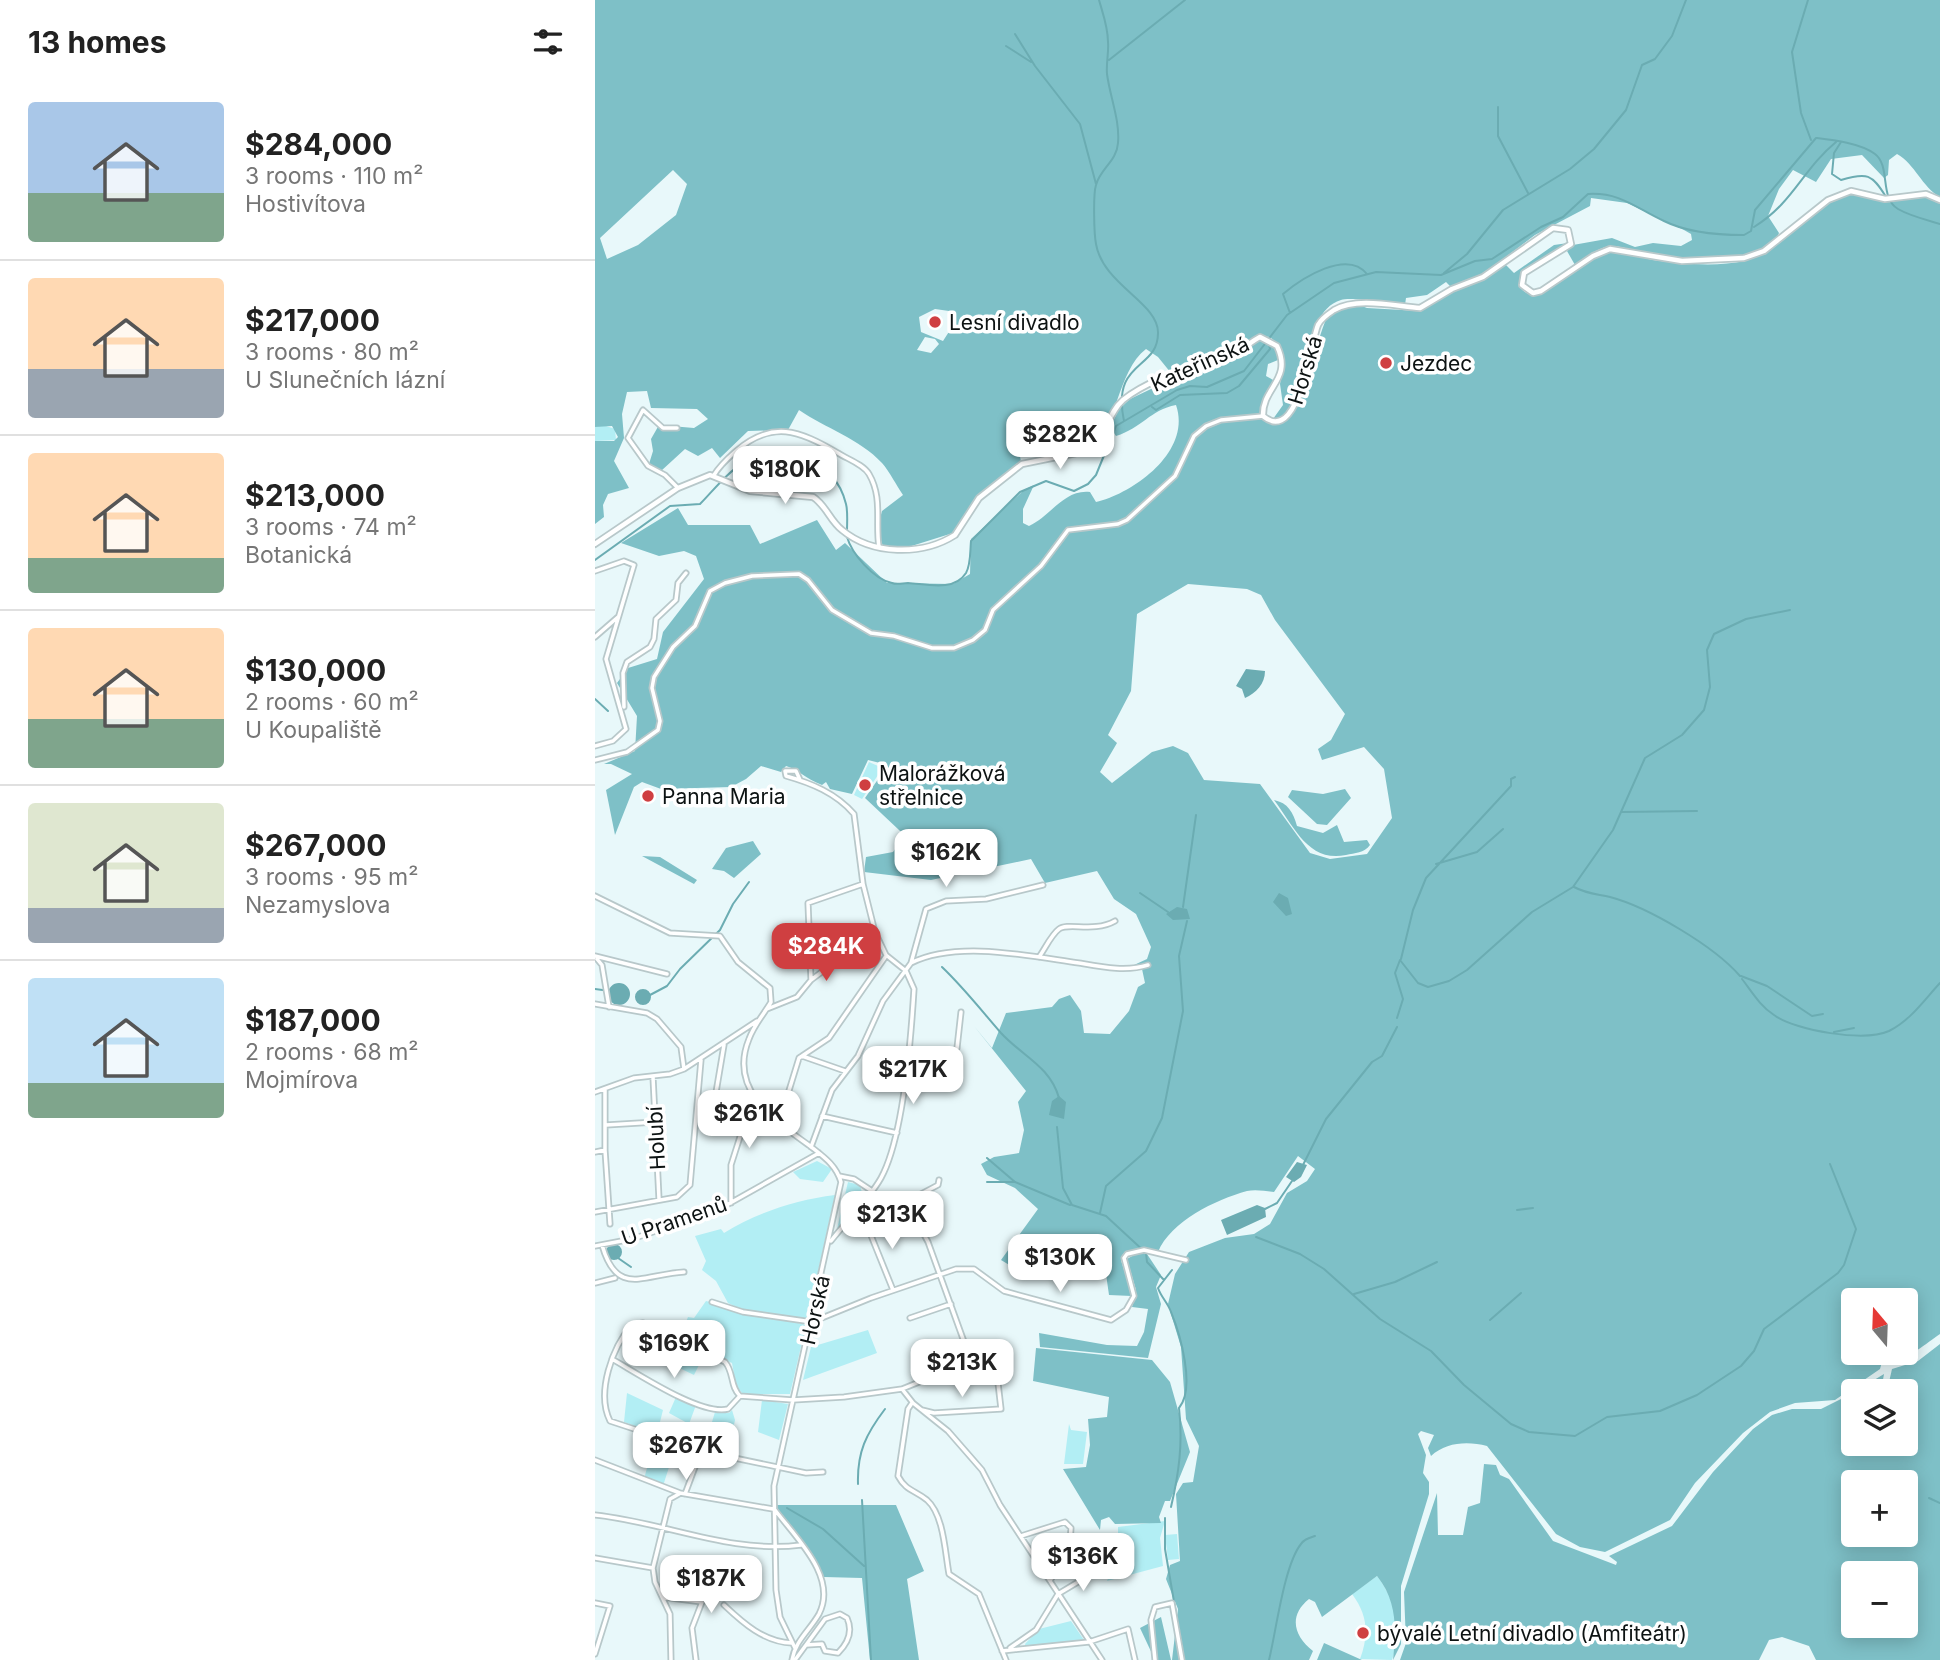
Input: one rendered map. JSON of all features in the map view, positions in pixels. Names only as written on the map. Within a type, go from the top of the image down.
[{"type":"street","name":"Horská","points":[[595,760],[627,752],[658,730],[660,721],[652,688],[654,677],[673,647],[695,626],[710,591],[725,583],[751,576],[799,574],[832,610],[871,633],[894,636],[932,648],[954,648],[973,640],[985,630],[993,610],[1029,578],[1068,530],[1118,524],[1127,520],[1175,476],[1194,436],[1206,426],[1221,420],[1263,416],[1273,422],[1283,421],[1291,415],[1319,322],[1331,312],[1353,304],[1420,308],[1429,305],[1453,289],[1483,277],[1553,228],[1568,230],[1571,244],[1524,274],[1522,285],[1533,293],[1541,291],[1603,251],[1614,249],[1682,261],[1744,258],[1774,245],[1828,200],[1844,193],[1860,191],[1885,199],[1926,194],[1940,200]]},
{"type":"street","name":"Kateřinská","points":[[714,475],[750,491],[813,497],[844,532],[879,547],[902,551],[949,539],[961,528],[979,498],[1022,464],[1091,450],[1098,443],[1117,407],[1129,396],[1192,366],[1237,352],[1261,337],[1272,342],[1280,352],[1282,371],[1265,402],[1263,416]]},
{"type":"street","points":[[677,428],[663,428],[643,410],[628,439],[648,466],[665,475],[678,488]]},
{"type":"street","points":[[595,544],[678,488],[705,475],[714,475],[720,466],[759,433],[795,432],[827,447],[869,474],[881,513],[876,530],[879,547]]},
{"type":"street","points":[[595,570],[624,561],[634,565],[606,663],[624,712]]},
{"type":"street","points":[[595,746],[623,734],[626,724],[623,673],[627,662],[650,647],[655,639],[656,619],[676,600],[678,583],[686,573]]},
{"type":"street","points":[[595,637],[619,616]]},
{"type":"street","points":[[800,780],[810,782],[835,797],[854,814],[863,884],[875,932],[886,955],[906,971],[914,989],[897,1133],[889,1160],[872,1191],[830,1241]]},
{"type":"street","points":[[811,980],[808,903],[863,884]]},
{"type":"street","points":[[811,1147],[832,1090],[861,1051],[883,1001],[911,963],[926,909],[933,904],[986,899],[1043,885]]},
{"type":"street","points":[[595,896],[670,933],[720,936],[739,962],[770,988],[772,998],[749,1038],[744,1062],[753,1096],[761,1109],[831,1163],[839,1176],[854,1179],[872,1191]]},
{"type":"street","points":[[1039,957],[1058,929],[1065,926],[1081,929],[1104,927],[1115,921]]},
{"type":"street","points":[[767,1009],[797,997],[811,980],[875,932]]},
{"type":"street","points":[[911,963],[944,951],[1039,957],[1118,969],[1148,965]]},
{"type":"street","points":[[779,1124],[791,1077],[802,1056],[829,1038],[886,955]]},
{"type":"street","points":[[595,957],[667,974]]},
{"type":"street","points":[[595,957],[602,965],[609,1007]]},
{"type":"street","points":[[595,1004],[647,1013],[657,1019],[681,1047],[684,1069]]},
{"type":"street","points":[[904,1079],[953,1054],[957,1048],[961,1012]]},
{"type":"street","points":[[595,1092],[634,1078],[653,1077],[684,1069],[758,1021]]},
{"type":"street","points":[[738,1034],[749,1038]]},
{"type":"street","points":[[724,1044],[713,1110],[746,1117]]},
{"type":"street","points":[[802,1056],[845,1071]]},
{"type":"street","points":[[595,1212],[609,1207],[682,1196],[690,1185],[701,1060]]},
{"type":"street","name":"Holubí","points":[[653,1077],[659,1199]]},
{"type":"street","points":[[605,1089],[605,1150],[610,1224]]},
{"type":"street","points":[[731,1203],[731,1165],[753,1096]]},
{"type":"street","points":[[822,1116],[897,1133]]},
{"type":"street","points":[[606,1125],[656,1122]]},
{"type":"street","points":[[595,1152],[605,1150]]},
{"type":"street","name":"U Pramenů","points":[[595,1246],[632,1239],[731,1203],[819,1153]]},
{"type":"street","name":"Horská","points":[[795,1648],[780,1617],[773,1509],[778,1468],[840,1193],[839,1176]]},
{"type":"street","points":[[893,1290],[866,1223],[938,1185],[939,1180]]},
{"type":"street","points":[[906,1201],[928,1242],[971,1361],[998,1383],[1001,1409],[934,1413],[920,1409]]},
{"type":"street","name":"U Pramenů","points":[[602,1245],[606,1260],[622,1278],[636,1281],[684,1272]]},
{"type":"street","points":[[712,1302],[743,1312],[813,1322],[940,1273],[956,1269],[974,1269],[1004,1291],[1111,1320],[1126,1310],[1132,1301],[1134,1290],[1124,1258],[1127,1254],[1141,1250],[1185,1259]]},
{"type":"street","points":[[595,1283],[615,1279]]},
{"type":"street","points":[[910,1318],[951,1304]]},
{"type":"street","points":[[823,1472],[806,1474],[701,1451],[610,1421],[606,1383],[613,1359],[632,1325],[643,1323],[725,1362],[730,1367],[735,1391],[740,1396],[793,1400],[902,1389],[971,1361]]},
{"type":"street","points":[[613,1359],[674,1393],[713,1409],[728,1409],[740,1396]]},
{"type":"street","points":[[902,1389],[913,1403],[948,1431],[982,1470],[1050,1582],[1102,1660]]},
{"type":"street","points":[[913,1403],[908,1409],[898,1476],[910,1492],[927,1500],[937,1516],[949,1574],[979,1594],[1006,1660]]},
{"type":"street","points":[[671,1660],[670,1614],[661,1596],[653,1568],[670,1499],[683,1494],[701,1451]]},
{"type":"street","points":[[595,1460],[683,1494],[773,1509],[822,1577],[824,1596],[819,1614],[795,1648],[794,1660]]},
{"type":"street","points":[[595,1515],[618,1517],[687,1536],[774,1548],[801,1545]]},
{"type":"street","points":[[1021,1536],[1065,1522],[1071,1528],[1069,1543],[1050,1582]]},
{"type":"street","points":[[1002,1651],[1018,1646],[1036,1630],[1058,1594],[1093,1573],[1113,1554]]},
{"type":"street","points":[[595,1558],[653,1568]]},
{"type":"street","points":[[661,1596],[702,1602],[692,1628],[696,1660]]},
{"type":"street","points":[[595,1603],[610,1606],[595,1654]]},
{"type":"street","points":[[1155,1660],[1151,1620],[1155,1607],[1172,1603],[1182,1660]]},
{"type":"street","points":[[724,1605],[762,1635],[780,1642],[792,1643]]},
{"type":"street","points":[[794,1660],[825,1619],[840,1614],[847,1618],[849,1635],[846,1645],[838,1653],[825,1651],[822,1644],[807,1645]]},
{"type":"street","points":[[1002,1651],[1089,1642],[1128,1629],[1135,1660]]},
{"type":"shaded area","points":[[595,0],[1940,0],[1940,197],[1897,154],[1889,160],[1888,175],[1884,178],[1862,155],[1831,159],[1816,182],[1793,170],[1779,189],[1768,216],[1779,233],[1771,244],[1758,251],[1741,256],[1700,259],[1664,256],[1613,246],[1598,250],[1575,265],[1567,251],[1573,245],[1612,238],[1635,247],[1653,243],[1681,246],[1692,240],[1691,234],[1684,230],[1627,203],[1591,198],[1590,206],[1535,235],[1482,275],[1451,287],[1446,282],[1427,295],[1406,298],[1405,305],[1346,299],[1327,309],[1317,323],[1295,400],[1286,413],[1273,419],[1283,405],[1280,384],[1284,359],[1279,345],[1270,337],[1258,336],[1236,350],[1171,373],[1158,357],[1146,349],[1129,371],[1106,428],[1090,448],[1058,457],[1052,442],[1042,440],[1037,443],[1020,456],[1021,462],[977,496],[953,533],[902,549],[883,546],[877,530],[882,511],[903,495],[882,463],[873,455],[853,440],[799,410],[788,430],[748,431],[720,458],[712,448],[698,456],[685,449],[661,471],[649,464],[653,451],[651,439],[659,425],[694,428],[708,419],[697,409],[651,408],[647,391],[627,392],[622,414],[624,438],[614,461],[629,488],[608,494],[603,505],[604,517],[595,524],[595,441],[614,441],[618,437],[612,426],[595,427]],"holes":[[[673,170],[687,184],[676,215],[638,245],[607,259],[600,238]],[[935,309],[949,311],[952,327],[943,341],[921,332],[919,317]],[[925,337],[935,339],[939,344],[931,353],[917,350]]]},
{"type":"shaded area","points":[[1859,194],[1885,202],[1925,197],[1940,203],[1940,1334],[1918,1349],[1918,1288],[1841,1288],[1841,1365],[1881,1365],[1880,1369],[1865,1379],[1841,1379],[1841,1396],[1835,1400],[1795,1403],[1770,1412],[1743,1433],[1695,1483],[1670,1520],[1605,1552],[1580,1547],[1556,1534],[1487,1446],[1457,1444],[1443,1448],[1431,1456],[1428,1448],[1434,1435],[1421,1431],[1418,1434],[1426,1455],[1423,1473],[1429,1482],[1429,1494],[1401,1586],[1401,1644],[1393,1660],[1395,1628],[1392,1606],[1377,1576],[1322,1617],[1315,1602],[1309,1599],[1302,1606],[1298,1612],[1296,1626],[1301,1639],[1313,1651],[1309,1660],[1172,1660],[1178,1609],[1166,1579],[1170,1565],[1180,1561],[1176,1494],[1183,1483],[1193,1482],[1199,1446],[1186,1419],[1181,1347],[1168,1304],[1175,1274],[1189,1252],[1225,1238],[1254,1234],[1270,1224],[1287,1193],[1307,1181],[1315,1169],[1298,1156],[1274,1192],[1250,1190],[1221,1200],[1183,1221],[1164,1241],[1158,1252],[1144,1247],[1123,1254],[1121,1260],[1132,1296],[1109,1295],[1106,1274],[1092,1241],[1072,1234],[1059,1237],[1024,1255],[1016,1269],[1001,1260],[1038,1209],[1015,1188],[987,1175],[981,1164],[994,1157],[1019,1153],[1024,1130],[1018,1102],[1026,1091],[974,1026],[992,1048],[1006,1013],[1052,1007],[1059,999],[1070,995],[1081,1011],[1084,1033],[1110,1034],[1129,1011],[1138,987],[1145,983],[1142,969],[1134,965],[1147,959],[1151,947],[1136,914],[1114,899],[1097,871],[1045,883],[1031,859],[931,880],[864,872],[866,857],[893,852],[898,845],[913,852],[916,846],[865,798],[881,775],[880,763],[868,760],[852,794],[830,789],[826,782],[822,785],[786,766],[781,772],[761,766],[731,787],[661,789],[642,782],[634,787],[615,835],[606,790],[632,774],[611,764],[604,764],[635,751],[637,716],[617,683],[628,668],[657,659],[663,632],[704,579],[696,556],[684,551],[659,556],[621,543],[678,508],[688,525],[750,525],[760,544],[817,520],[836,550],[845,543],[887,583],[953,584],[970,574],[971,539],[1024,490],[1034,485],[1023,509],[1023,523],[1029,526],[1073,495],[1090,492],[1096,502],[1111,497],[1127,490],[1156,467],[1168,454],[1176,438],[1179,422],[1176,405],[1159,411],[1116,436],[1110,427],[1119,409],[1130,399],[1193,369],[1238,355],[1259,341],[1268,342],[1275,348],[1278,360],[1268,364],[1266,376],[1275,381],[1262,401],[1260,417],[1274,424],[1286,419],[1296,405],[1331,311],[1359,305],[1367,308],[1420,311],[1454,291],[1485,279],[1505,264],[1514,273],[1554,245],[1568,243],[1522,272],[1519,286],[1529,294],[1542,294],[1585,263],[1611,252],[1687,264],[1745,261],[1775,246],[1830,203],[1844,196]],"holes":[[[1188,584],[1247,589],[1261,595],[1275,620],[1345,714],[1331,740],[1318,749],[1322,760],[1364,747],[1384,769],[1392,818],[1367,854],[1330,859],[1310,853],[1260,784],[1204,780],[1188,753],[1173,746],[1152,752],[1112,783],[1100,772],[1117,743],[1108,735],[1131,691],[1137,614]]]},
{"type":"shaded area","points":[[603,425],[615,429],[616,440],[595,441],[595,427]]},
{"type":"shaded area","points":[[1246,669],[1265,671],[1259,688],[1245,698],[1242,689],[1236,686]]},
{"type":"shaded area","name":"Malorážková střelnice","points":[[869,762],[878,766],[878,775],[862,799],[854,795]]},
{"type":"shaded area","points":[[1345,789],[1351,798],[1327,825],[1317,824],[1288,797],[1292,790],[1323,794]]},
{"type":"shaded area","points":[[1274,800],[1289,809],[1297,826],[1323,833],[1337,825],[1344,842],[1367,840],[1370,845],[1362,851],[1346,855],[1322,853],[1303,840]]},
{"type":"shaded area","points":[[753,841],[761,854],[734,878],[724,871],[712,869],[726,848]]},
{"type":"shaded area","points":[[642,856],[660,857],[697,880],[694,884]]},
{"type":"shaded area","points":[[1279,893],[1288,898],[1292,914],[1286,916],[1273,902]]},
{"type":"shaded area","points":[[1177,907],[1187,909],[1190,919],[1173,920],[1166,914]]},
{"type":"shaded area","points":[[619,983],[627,986],[630,994],[627,1002],[619,1005],[611,1002],[608,994],[611,986]]},
{"type":"shaded area","points":[[640,989],[646,989],[651,997],[649,1003],[640,1005],[635,1000],[635,994]]},
{"type":"shaded area","points":[[1059,1096],[1066,1102],[1064,1119],[1049,1115],[1052,1101]]},
{"type":"shaded area","points":[[817,1161],[832,1169],[823,1182],[800,1179],[793,1172]]},
{"type":"shaded area","points":[[1297,1162],[1307,1165],[1301,1177],[1294,1182],[1286,1177]]},
{"type":"shaded area","points":[[848,1182],[860,1185],[863,1197],[837,1229]]},
{"type":"shaded area","points":[[835,1195],[807,1321],[741,1309],[728,1303],[716,1281],[702,1270],[706,1261],[695,1236],[721,1229],[724,1233],[778,1208]]},
{"type":"shaded area","points":[[1257,1205],[1265,1208],[1266,1217],[1227,1235],[1221,1220]]},
{"type":"shaded area","points":[[614,1244],[622,1252],[614,1260],[606,1252]]},
{"type":"shaded area","points":[[1139,1252],[1147,1254],[1161,1275],[1156,1287],[1161,1304],[1148,1358],[1040,1347],[1039,1333],[1107,1345],[1137,1346],[1144,1332],[1148,1309],[1132,1307],[1136,1290],[1127,1259]]},
{"type":"shaded area","points":[[706,1301],[806,1325],[790,1394],[743,1394],[736,1386],[732,1363],[679,1339],[688,1317],[694,1318]]},
{"type":"shaded area","points":[[868,1330],[877,1353],[803,1380],[811,1347]]},
{"type":"shaded area","points":[[677,1344],[703,1357],[694,1375],[667,1362]]},
{"type":"shaded area","points":[[1940,1344],[1940,1660],[1816,1660],[1809,1646],[1782,1637],[1769,1640],[1759,1660],[1400,1660],[1406,1643],[1404,1592],[1437,1493],[1438,1535],[1463,1535],[1468,1507],[1480,1503],[1484,1464],[1496,1465],[1500,1475],[1509,1479],[1553,1541],[1616,1565],[1617,1562],[1609,1556],[1672,1526],[1713,1472],[1753,1429],[1772,1415],[1792,1409],[1821,1409],[1841,1399],[1841,1456],[1918,1456],[1918,1379],[1890,1379],[1892,1369],[1918,1365],[1918,1361]]},
{"type":"shaded area","points":[[1036,1348],[1152,1360],[1170,1382],[1190,1452],[1170,1501],[1165,1501],[1159,1517],[1161,1523],[1115,1524],[1109,1517],[1101,1520],[1100,1530],[1063,1469],[1086,1467],[1090,1445],[1088,1419],[1107,1417],[1109,1397],[1033,1381]]},
{"type":"shaded area","points":[[627,1393],[663,1410],[657,1434],[624,1422]]},
{"type":"shaded area","points":[[676,1397],[696,1405],[689,1424],[669,1413]]},
{"type":"shaded area","points":[[762,1400],[788,1404],[779,1440],[758,1432]]},
{"type":"shaded area","points":[[732,1410],[735,1420],[731,1438],[709,1432],[715,1412],[729,1413]]},
{"type":"shaded area","points":[[1069,1424],[1071,1430],[1087,1432],[1083,1464],[1064,1464]]},
{"type":"shaded area","points":[[650,1457],[670,1464],[663,1486],[644,1479]]},
{"type":"shaded area","points":[[775,1505],[896,1505],[924,1571],[907,1579],[919,1660],[870,1660],[862,1578],[824,1577]]},
{"type":"shaded area","points":[[1165,1521],[1160,1538],[1163,1566],[1107,1581],[1118,1555],[1118,1527]]},
{"type":"shaded area","points":[[1177,1534],[1179,1559],[1168,1560],[1165,1535]]},
{"type":"shaded area","points":[[1377,1576],[1393,1605],[1397,1627],[1392,1660],[1360,1659],[1366,1633],[1364,1617],[1352,1594]]},
{"type":"shaded area","points":[[1161,1617],[1171,1660],[1155,1660],[1140,1628]]},
{"type":"shaded area","points":[[1071,1621],[1084,1640],[1026,1647],[1025,1644],[1039,1629]]},
{"type":"shaded area","points":[[1324,1643],[1362,1660],[1317,1660]]},
{"type":"waterway","points":[[1099,0],[1107,31],[1107,74],[1118,134],[1115,155],[1096,185],[1096,244],[1109,271],[1150,312],[1158,333],[1151,354],[1129,376],[1124,386],[1124,421]]},
{"type":"waterway","points":[[1109,60],[1185,0]]},
{"type":"waterway","points":[[1444,273],[1467,254],[1503,210],[1570,169],[1594,149],[1626,110],[1642,65],[1655,59],[1672,36],[1686,0]]},
{"type":"waterway","points":[[1808,0],[1792,52],[1801,113],[1811,140]]},
{"type":"waterway","points":[[1015,34],[1035,66],[1080,124],[1096,184]]},
{"type":"waterway","points":[[1006,46],[1031,62]]},
{"type":"waterway","points":[[1498,107],[1498,136],[1528,193]]},
{"type":"waterway","points":[[847,537],[853,551],[864,565],[885,581],[896,584],[954,583],[961,579],[968,569],[971,541],[1020,492],[1046,481],[1074,491],[1088,484],[1096,475],[1116,426],[1177,390],[1190,386],[1207,387],[1244,371],[1287,315],[1334,283],[1376,272],[1441,275],[1475,261],[1492,259],[1541,227],[1563,217],[1588,194],[1619,198],[1664,221],[1693,231],[1744,235],[1751,231],[1755,210],[1816,138],[1854,145],[1875,154],[1883,166],[1892,204],[1908,214],[1940,224]]},
{"type":"waterway","points":[[1754,227],[1789,197],[1814,164],[1836,142]]},
{"type":"waterway","points":[[1841,142],[1834,153],[1832,174],[1841,180],[1857,176],[1868,177],[1886,197]]},
{"type":"waterway","points":[[1290,313],[1283,294],[1313,274],[1348,264],[1367,274]]},
{"type":"waterway","points":[[1152,407],[1156,410],[1180,395],[1227,393],[1239,386],[1270,349],[1269,344]]},
{"type":"waterway","points":[[595,560],[670,506],[700,504],[738,467],[759,457],[774,454],[805,458],[831,475],[846,504],[847,531]]},
{"type":"waterway","points":[[1397,1018],[1403,999],[1395,973],[1400,960],[1418,983],[1428,987],[1449,981],[1467,970],[1532,912],[1573,887],[1613,830],[1645,758],[1682,735],[1704,710],[1710,687],[1707,650],[1714,634],[1746,619],[1790,610]]},
{"type":"waterway","points":[[595,699],[608,711]]},
{"type":"waterway","points":[[1401,959],[1413,910],[1426,878],[1511,786],[1511,779],[1515,777]]},
{"type":"waterway","points":[[1622,812],[1697,811]]},
{"type":"waterway","points":[[1183,907],[1196,815]]},
{"type":"waterway","points":[[1436,864],[1477,852],[1503,829]]},
{"type":"waterway","points":[[650,995],[667,986],[680,969],[720,930],[733,904],[749,882]]},
{"type":"waterway","points":[[1574,887],[1625,902],[1661,918],[1714,952],[1740,976]]},
{"type":"waterway","points":[[1140,893],[1168,912]]},
{"type":"waterway","points":[[1100,1213],[1106,1186],[1146,1151],[1162,1118],[1183,1011],[1179,956],[1187,921]]},
{"type":"waterway","points":[[942,967],[1001,1033],[1042,1069],[1055,1087],[1059,1098]]},
{"type":"waterway","points":[[1741,976],[1767,986],[1812,1016],[1823,1014]]},
{"type":"waterway","points":[[1742,979],[1765,1007],[1784,1021],[1813,1030],[1847,1035],[1878,1034],[1897,1027],[1940,983]]},
{"type":"waterway","points":[[595,989],[610,991]]},
{"type":"waterway","points":[[1303,1165],[1326,1119],[1372,1062],[1382,1056],[1397,1027]]},
{"type":"waterway","points":[[1834,1032],[1854,1028]]},
{"type":"waterway","points":[[1057,1127],[1063,1188],[1072,1205],[1106,1216],[1146,1253],[1147,1262],[1164,1280]]},
{"type":"waterway","points":[[987,1158],[1015,1182],[1070,1205]]},
{"type":"waterway","points":[[1256,1237],[1300,1254],[1324,1269],[1380,1319],[1431,1351],[1464,1385],[1511,1424],[1529,1432],[1575,1436],[1607,1417],[1660,1411],[1697,1395],[1741,1366],[1754,1351],[1764,1329],[1838,1273],[1844,1265],[1856,1229],[1830,1164]]},
{"type":"waterway","points":[[1265,1209],[1277,1203],[1292,1181]]},
{"type":"waterway","points":[[987,1182],[1014,1182]]},
{"type":"waterway","points":[[1517,1210],[1533,1208]]},
{"type":"waterway","points":[[618,1258],[631,1267]]},
{"type":"waterway","points":[[1354,1294],[1395,1282],[1437,1262]]},
{"type":"waterway","points":[[1171,1507],[1179,1458],[1179,1408],[1186,1388],[1182,1347],[1170,1309],[1158,1288],[1172,1270]]},
{"type":"waterway","points":[[1490,1320],[1521,1293]]},
{"type":"waterway","points":[[858,1484],[859,1462],[864,1444],[885,1409]]},
{"type":"waterway","points":[[1929,1498],[1940,1503]]},
{"type":"waterway","points":[[862,1500],[871,1660]]},
{"type":"waterway","points":[[787,1508],[823,1529],[864,1566]]},
{"type":"waterway","points":[[1165,1518],[1165,1549],[1184,1660]]},
{"type":"waterway","points":[[1269,1660],[1290,1567],[1302,1542],[1315,1536]]},
{"type":"place","name":"Lesní divadlo","points":[[935,322]]},
{"type":"place","name":"Jezdec","points":[[1386,363]]},
{"type":"place","name":"Malorážková střelnice","points":[[865,785]]},
{"type":"place","name":"Panna Maria","points":[[648,796]]},
{"type":"place","name":"bývalé Letní divadlo (Amfiteátr)","points":[[1363,1633]]}]
